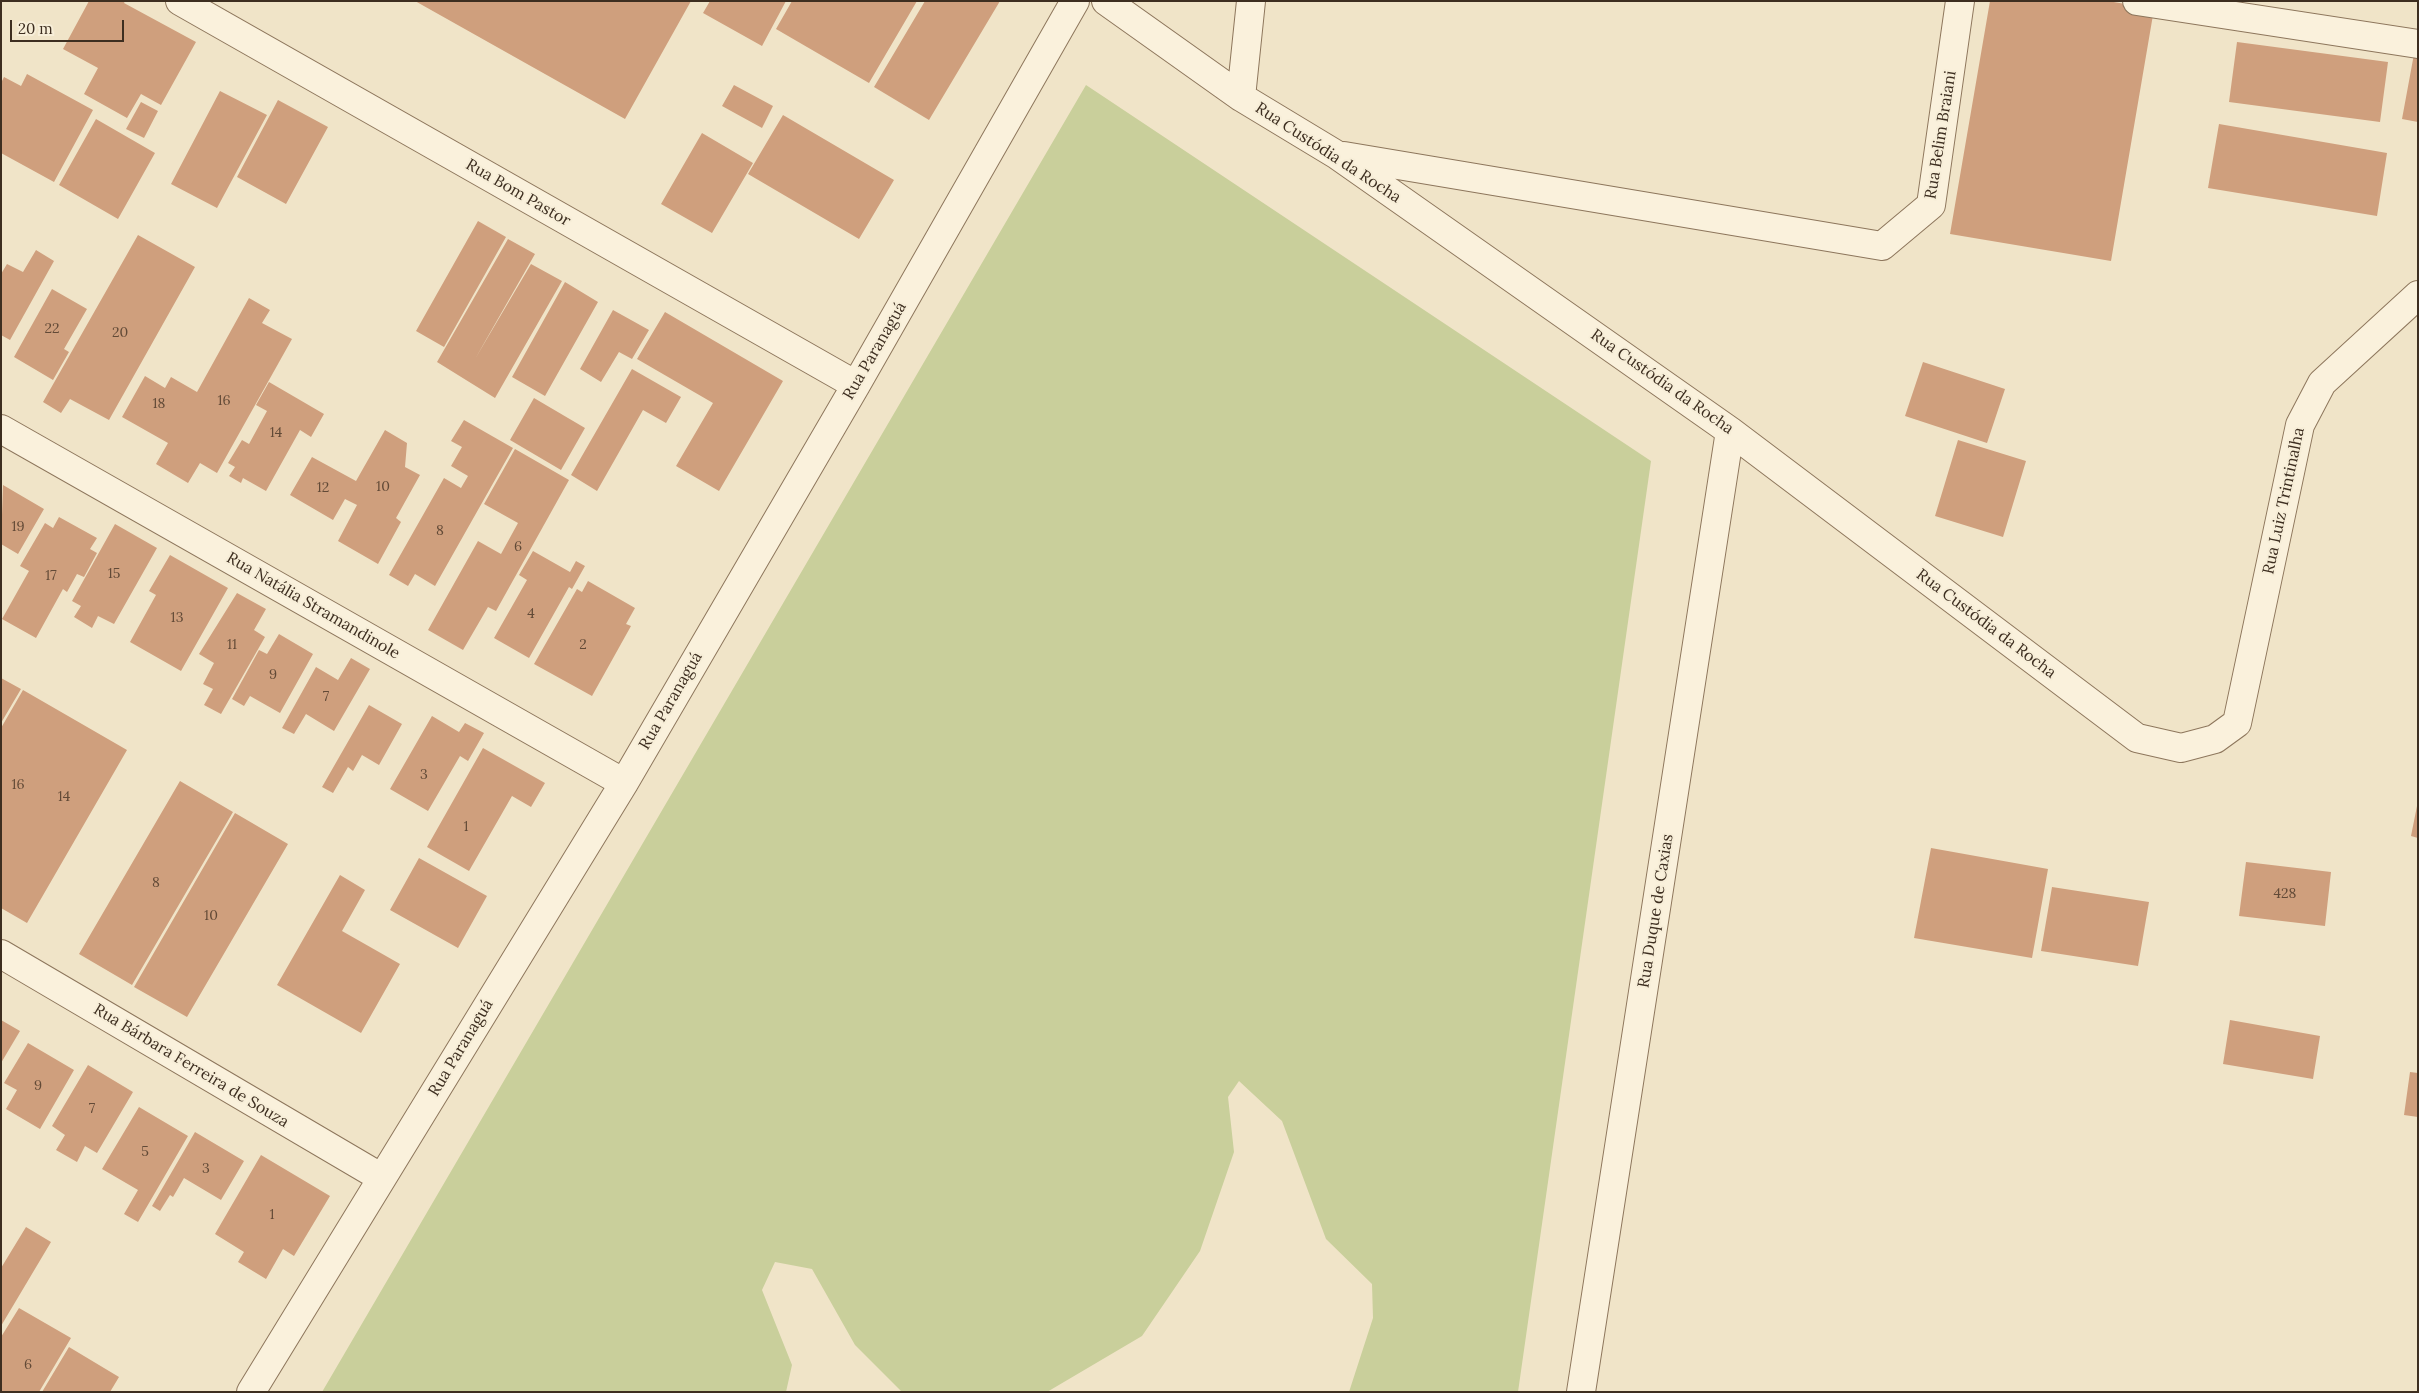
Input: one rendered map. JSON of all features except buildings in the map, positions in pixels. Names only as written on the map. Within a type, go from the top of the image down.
[{"type":"street","name":"Rua Bom Pastor","points":[[180,1],[856,385]]},
{"type":"street","name":"Rua Paranaguá","points":[[251,1392],[624,783],[856,385],[1075,1]]},
{"type":"street","name":"Rua Custódia da Rocha","points":[[1106,1],[1241,97],[1337,155],[1730,431],[2137,738],[2181,748],[2215,740]]},
{"type":"street","points":[[1241,97],[1251,1]]},
{"type":"street","name":"Rua Belim Braiani","points":[[1337,155],[1882,246],[1931,205],[1960,1]]},
{"type":"street","points":[[2137,1],[2418,44]]},
{"type":"street","name":"Rua Luiz Trintinalha","points":[[2215,740],[2237,723],[2300,425],[2322,383],[2418,295]]},
{"type":"street","name":"Rua Natália Stramandinole","points":[[1,429],[624,783]]},
{"type":"street","name":"Rua Duque de Caxias","points":[[1581,1392],[1730,431]]},
{"type":"street","name":"Rua Bárbara Ferreira de Souza","points":[[1,954],[382,1178]]},
{"type":"green space","points":[[1086,85],[1651,461],[1518,1392],[1349,1392],[1373,1318],[1372,1284],[1326,1239],[1282,1121],[1239,1081],[1228,1097],[1234,1152],[1200,1251],[1142,1336],[1047,1392],[902,1392],[855,1345],[812,1269],[775,1262],[762,1290],[792,1365],[786,1392],[322,1392]]}]
